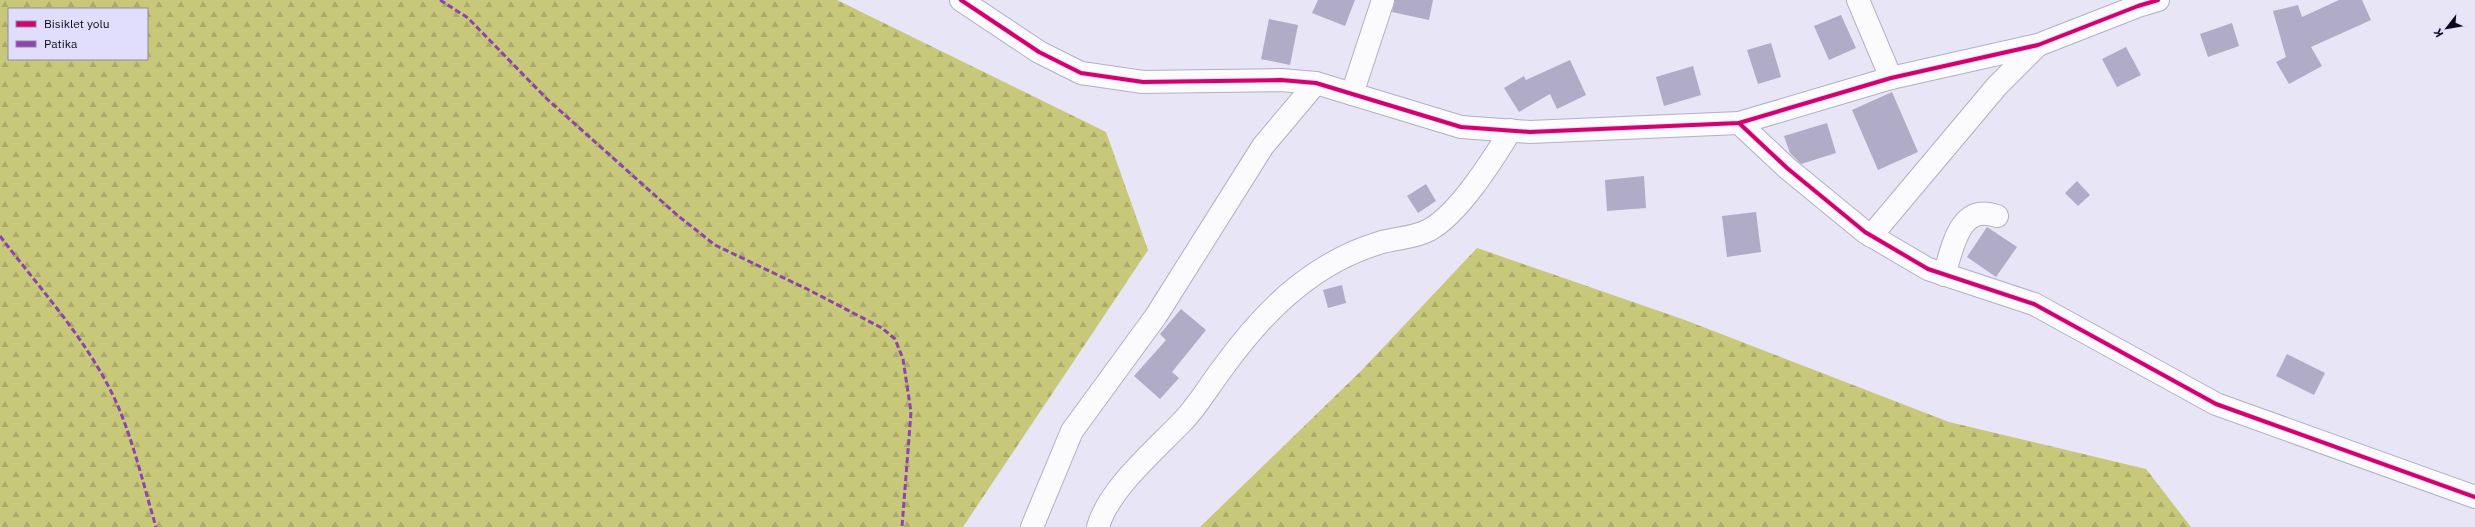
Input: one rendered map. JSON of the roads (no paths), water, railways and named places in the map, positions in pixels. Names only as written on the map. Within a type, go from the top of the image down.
[{"type":"street","points":[[1352,94],[1383,0]]},
{"type":"street","points":[[1858,0],[1891,78]]},
{"type":"street","points":[[970,3],[1039,52],[1081,73],[1143,82],[1281,80],[1316,83],[1461,127],[1530,132],[1739,123],[1891,78],[2038,45],[2138,6],[2158,0]]},
{"type":"street","points":[[1871,236],[1997,86],[2038,45]]},
{"type":"street","points":[[1032,527],[1072,431],[1156,316],[1264,146],[1316,83]]},
{"type":"street","points":[[1739,123],[1787,168],[1871,236],[1928,269],[2034,304],[2216,404],[2475,497]]},
{"type":"street","points":[[1098,527],[1102,511],[1146,458],[1184,421],[1226,364],[1273,309],[1321,269],[1344,256],[1380,243],[1429,230],[1448,215],[1471,188],[1490,164],[1511,130]]},
{"type":"street","points":[[1944,275],[1952,248],[1967,220],[1971,216],[1984,212],[1997,216]]}]
